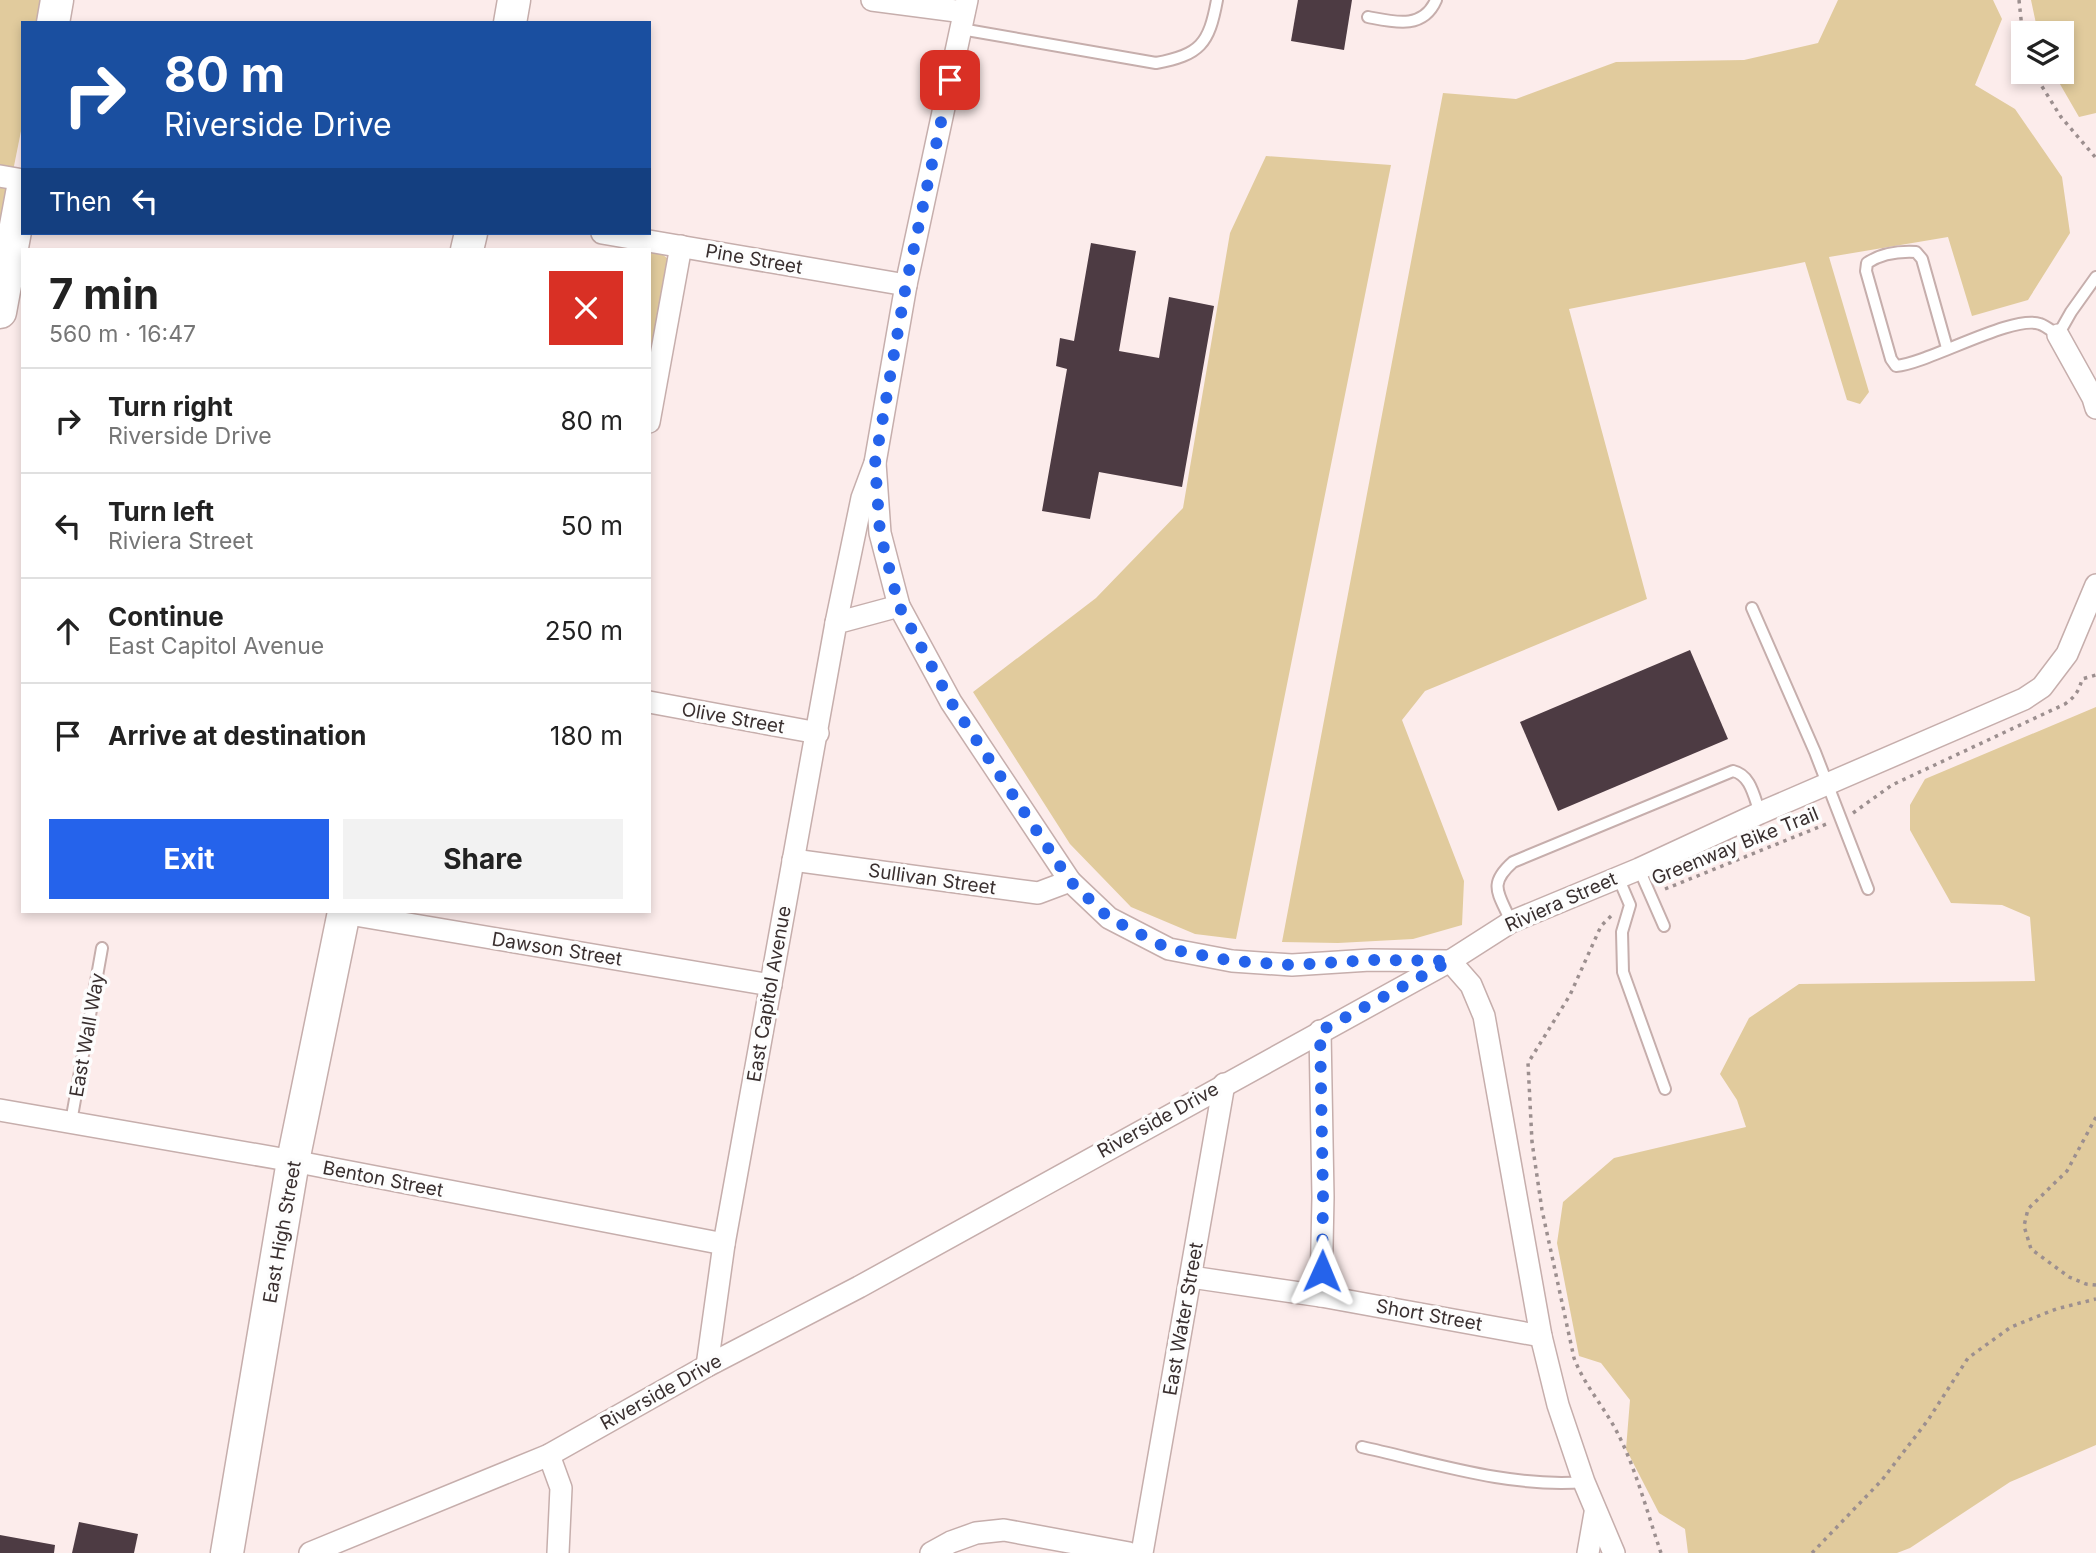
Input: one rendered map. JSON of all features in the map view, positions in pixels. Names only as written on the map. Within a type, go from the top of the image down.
[{"type":"main road","points":[[53,21],[57,0]]},
{"type":"main road","points":[[510,21],[514,0]]},
{"type":"main road","points":[[0,312],[21,201]]},
{"type":"main road","name":"East High Street","points":[[227,1553],[293,1161],[344,913]]},
{"type":"street","points":[[872,0],[964,14]]},
{"type":"street","name":"East Capitol Avenue","points":[[707,1366],[724,1244],[836,623],[862,498],[875,463],[906,285],[964,14]]},
{"type":"street","points":[[0,176],[21,180]]},
{"type":"street","name":"Pine Street","points":[[614,235],[906,285]]},
{"type":"street","points":[[651,411],[681,246]]},
{"type":"street","points":[[2058,335],[2076,365],[2096,408]]},
{"type":"street","name":"East Capitol Avenue","points":[[875,463],[880,533],[899,606]]},
{"type":"street","name":"Riviera Street","points":[[1450,961],[1511,922],[2003,710],[2042,687],[2067,654],[2095,591]]},
{"type":"street","points":[[836,623],[899,606],[951,702],[1070,881],[1109,918],[1169,949],[1232,961],[1293,965],[1370,960],[1450,961],[1471,985],[1484,1016],[1541,1336],[1558,1405],[1595,1513],[1614,1553]]},
{"type":"street","name":"Olive Street","points":[[651,702],[818,733]]},
{"type":"street","name":"Sullivan Street","points":[[793,860],[1038,893],[1070,881]]},
{"type":"street","name":"Dawson Street","points":[[344,913],[771,985]]},
{"type":"street","name":"Riverside Drive","points":[[310,1553],[549,1455],[1450,961]]},
{"type":"street","points":[[1320,1031],[1323,1197],[1321,1296]]},
{"type":"street","name":"East Water Street","points":[[1142,1553],[1224,1084]]},
{"type":"street","name":"Benton Street","points":[[0,1110],[293,1161],[724,1244]]},
{"type":"street","name":"Short Street","points":[[1191,1277],[1321,1296],[1541,1336]]},
{"type":"street","points":[[549,1455],[561,1488],[558,1553]]},
{"type":"street","points":[[1588,1553],[1595,1513]]},
{"type":"street","points":[[931,1553],[976,1533],[1004,1530],[1129,1553]]},
{"type":"lane","points":[[964,14],[1156,63],[1179,59],[1200,48],[1210,29],[1217,0]]},
{"type":"lane","points":[[1368,17],[1400,23],[1419,20],[1432,9],[1436,0]]},
{"type":"lane","points":[[1947,348],[1923,259],[1916,253],[1901,251],[1877,256],[1867,263],[1866,271],[1891,359],[1896,366],[1910,365],[1947,348],[2017,324],[2038,323],[2058,335],[2096,277]]},
{"type":"lane","points":[[1752,608],[1828,785],[1867,889]]},
{"type":"lane","points":[[1511,922],[1496,889],[1500,874],[1513,862],[1733,771],[1742,773],[1748,779],[1760,813]]},
{"type":"lane","points":[[1639,869],[1664,926]]},
{"type":"lane","points":[[1618,877],[1630,905],[1622,932],[1623,972],[1665,1089]]},
{"type":"lane","name":"East Wall Way","points":[[71,1122],[102,948]]},
{"type":"lane","points":[[1362,1447],[1516,1479],[1557,1484],[1584,1482]]},
{"type":"path","points":[[2020,0],[2022,21]]},
{"type":"path","points":[[2040,84],[2061,117],[2096,158]]},
{"type":"path","name":"Greenway Bike Trail","points":[[1650,895],[1853,813],[1892,785],[2073,699],[2082,679],[2096,675]]},
{"type":"path","points":[[1630,905],[1614,913],[1601,926],[1570,995],[1532,1054],[1528,1063],[1529,1084],[1532,1142],[1542,1210],[1574,1358],[1580,1373],[1620,1437],[1661,1553]]},
{"type":"path","points":[[2096,1117],[2067,1171],[2028,1209],[2024,1226],[2031,1249],[2069,1277],[2096,1285]]},
{"type":"path","points":[[1812,1553],[1882,1480],[1928,1420],[1968,1358],[2011,1327],[2056,1309],[2096,1299]]},
{"type":"shaded area","points":[[0,0],[45,0],[41,21],[21,21],[21,131],[0,236]]},
{"type":"shaded area","points":[[1838,0],[1993,0],[2002,19],[1975,85],[2015,109],[2062,177],[2070,233],[2028,300],[1972,316],[1948,237],[1829,257],[1869,392],[1860,404],[1847,400],[1805,262],[1569,309],[1647,599],[1425,691],[1402,720],[1464,881],[1462,925],[1413,939],[1338,943],[1282,942],[1443,93],[1516,99],[1616,62],[1744,60],[1818,43]]},
{"type":"shaded area","points":[[2031,0],[2096,0],[2096,113],[2079,117],[2060,84],[2074,84],[2074,21],[2035,21]]},
{"type":"shaded area","points":[[1266,156],[1391,165],[1236,939],[1195,934],[1131,907],[1070,844],[973,692],[1096,598],[1183,508],[1230,233]]},
{"type":"shaded area","points":[[651,252],[662,254],[668,259],[669,267],[651,364]]},
{"type":"shaded area","points":[[2096,707],[2096,1445],[2010,1482],[1910,1548],[1897,1553],[1688,1553],[1685,1529],[1659,1513],[1626,1449],[1630,1400],[1601,1363],[1579,1356],[1557,1243],[1563,1202],[1614,1158],[1746,1127],[1737,1100],[1720,1074],[1749,1018],[1799,984],[2035,981],[2030,917],[2002,905],[1951,903],[1910,830],[1910,805],[1925,779]]},
{"type":"building","points":[[1298,0],[1352,0],[1344,50],[1291,41]]},
{"type":"building","points":[[1091,243],[1136,251],[1119,351],[1159,358],[1169,297],[1214,306],[1182,487],[1099,472],[1090,519],[1042,511],[1067,369],[1056,366],[1060,338],[1074,341]]},
{"type":"building","points":[[1690,650],[1728,739],[1558,811],[1520,722]]},
{"type":"building","points":[[79,1522],[138,1534],[134,1553],[72,1553]]},
{"type":"building","points":[[0,1535],[55,1545],[54,1553],[0,1553]]},
{"type":"route","points":[[950,80],[906,285],[875,463],[880,533],[899,606],[951,702],[1070,881],[1109,918],[1169,949],[1232,961],[1293,965],[1370,960],[1450,961],[1320,1031],[1322,1271]]}]
